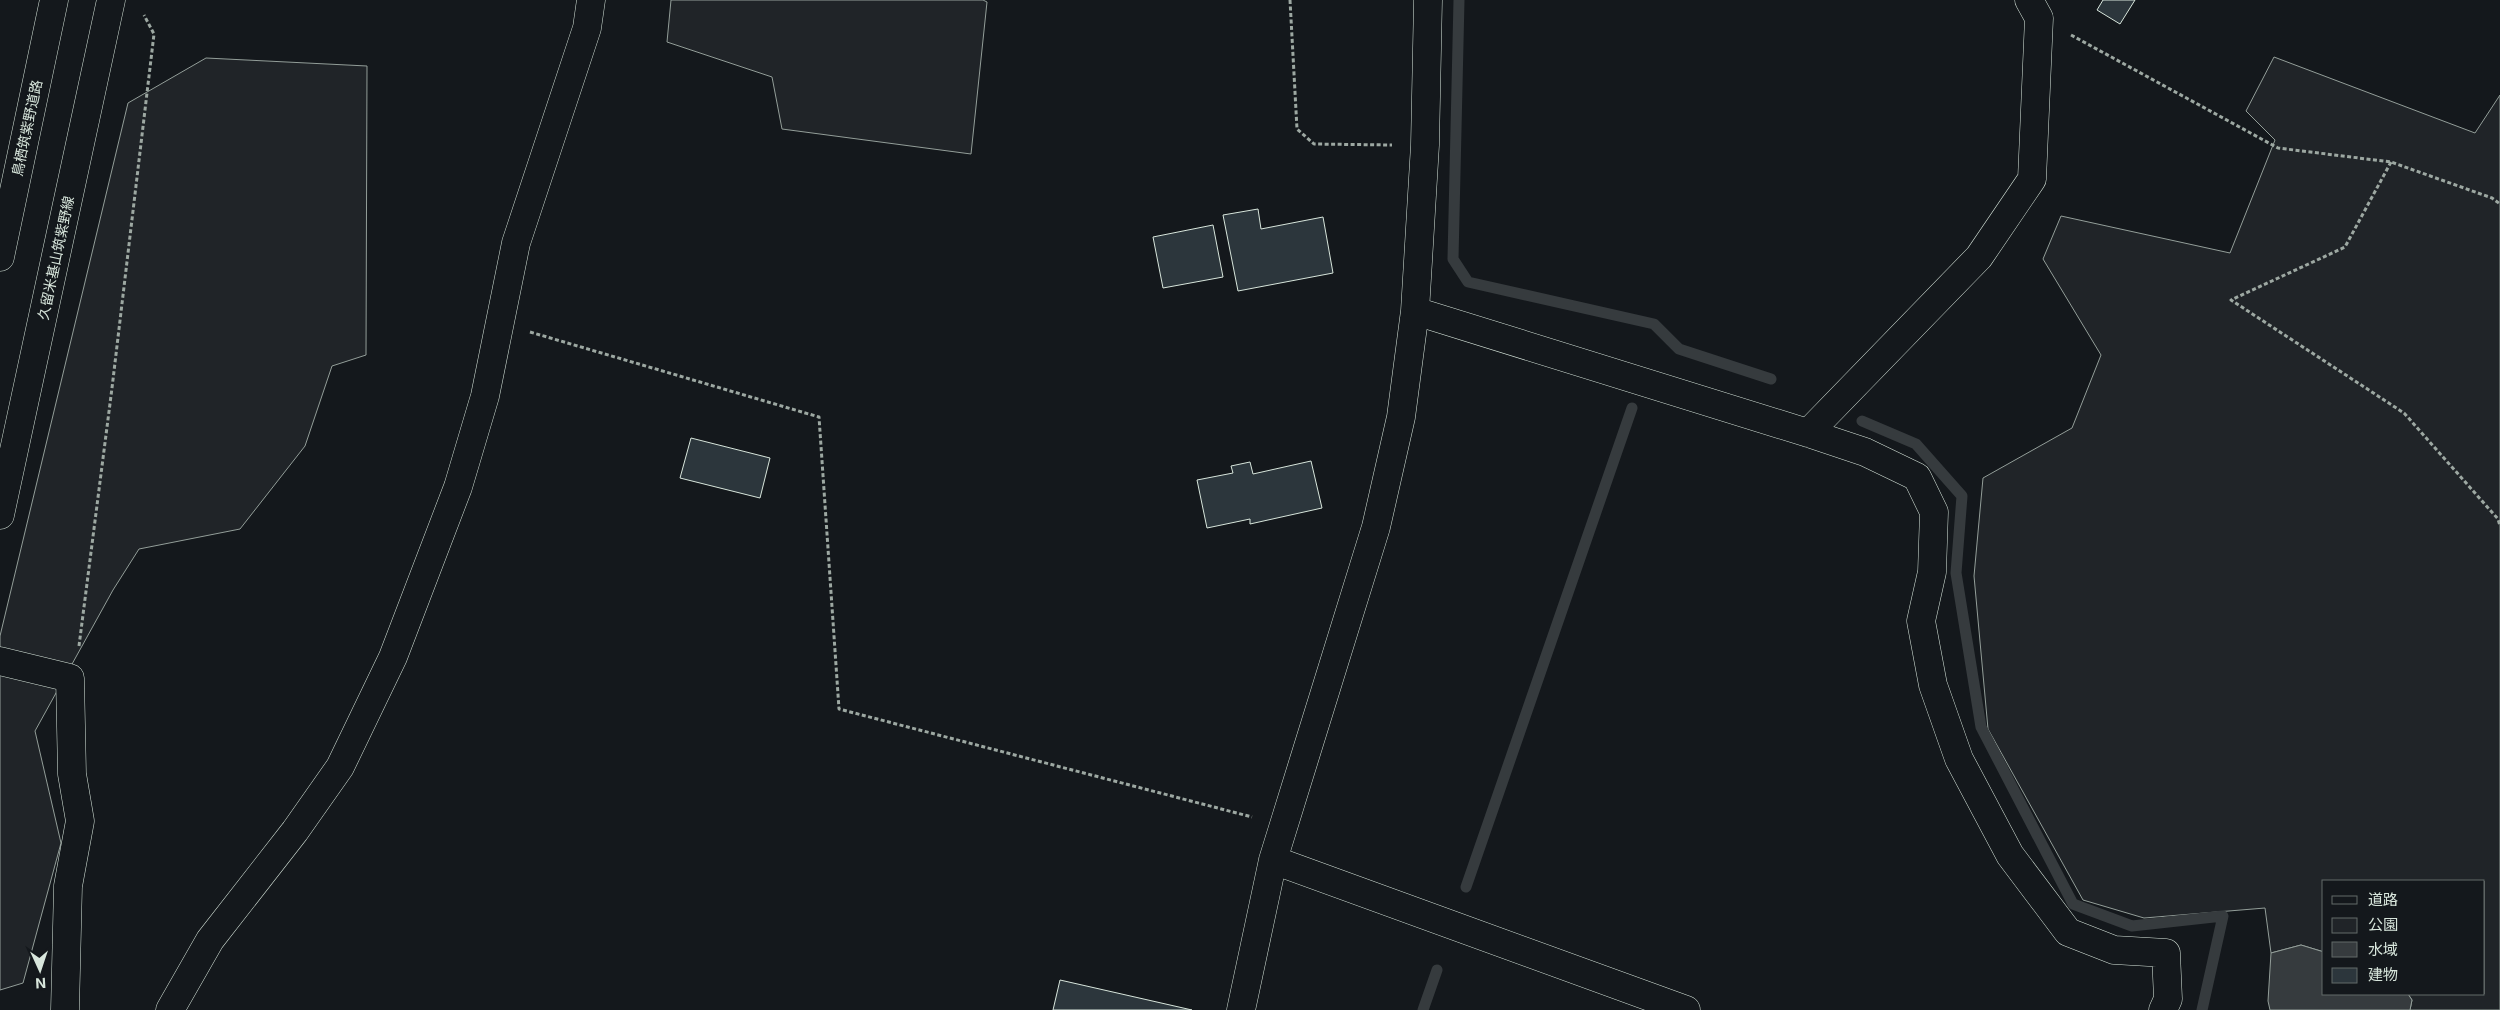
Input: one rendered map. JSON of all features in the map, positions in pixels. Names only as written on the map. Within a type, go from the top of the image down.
[{"type":"street","name":"鳥栖筑紫野道路","points":[[0,256],[54,0]]},
{"type":"street","name":"久留米基山筑紫野線","points":[[0,515],[111,0]]},
{"type":"street","points":[[170,1010],[210,940],[295,831],[340,767],[393,657],[458,487],[485,396],[516,244],[587,28],[591,0]]},
{"type":"street","points":[[1241,1010],[1272,860],[1376,527],[1401,416],[1415,311],[1425,145],[1428,0]]},
{"type":"street","points":[[1808,433],[1979,257],[2032,180],[2034,9]]},
{"type":"street","points":[[1415,311],[1808,433],[1865,452],[1917,477],[1934,512],[1932,572],[1921,621],[1933,685],[1959,759],[2010,855],[2068,932],[2114,950],[2166,953],[2168,999],[2163,1010]]},
{"type":"street","points":[[0,661],[70,678],[72,774],[80,821],[68,886],[65,1010]]},
{"type":"street","points":[[1272,860],[1686,1010]]},
{"type":"path","points":[[1290,0],[1298,129],[1314,144],[1425,145]]},
{"type":"path","points":[[2034,9],[2278,148],[2390,162],[2492,198],[2500,204]]},
{"type":"path","points":[[70,678],[80,643],[154,34],[144,14]]},
{"type":"path","points":[[2390,162],[2345,247],[2231,300],[2404,413],[2498,518],[2500,526]]},
{"type":"path","points":[[500,323],[819,417],[839,709],[1282,824]]},
{"type":"green space","points":[[671,0],[983,0],[987,2],[971,154],[782,129],[772,77],[667,42]]},
{"type":"green space","points":[[2274,57],[2475,133],[2500,95],[2500,1010],[2410,1010],[2412,1000],[2409,995],[2485,995],[2485,880],[2322,880],[2322,951],[2301,945],[2271,953],[2265,908],[2144,918],[2083,900],[1988,729],[1974,576],[1983,478],[2072,428],[2101,355],[2043,259],[2061,216],[2230,253],[2275,140],[2246,111]]},
{"type":"green space","points":[[206,58],[367,66],[366,355],[332,366],[305,446],[240,529],[139,549],[113,590],[35,731],[61,843],[23,983],[0,990],[0,636],[128,103]]},
{"type":"water","points":[[2301,945],[2322,951],[2322,995],[2409,995],[2412,1000],[2410,1010],[2270,1010],[2268,1001],[2271,953]]},
{"type":"building","points":[[2103,0],[2135,0],[2120,24],[2097,10]]},
{"type":"building","points":[[1258,209],[1261,229],[1323,217],[1333,273],[1238,291],[1223,215]]},
{"type":"building","points":[[1213,225],[1223,277],[1163,288],[1153,237]]},
{"type":"building","points":[[691,438],[770,458],[760,498],[680,478]]},
{"type":"building","points":[[1311,461],[1322,508],[1250,524],[1250,519],[1207,528],[1197,480],[1233,473],[1231,466],[1250,462],[1253,474]]},
{"type":"building","points":[[1060,980],[1192,1010],[1053,1010]]},
{"type":"waterway","points":[[1459,0],[1453,259],[1468,282],[1654,324],[1679,349],[1771,379]]},
{"type":"waterway","points":[[1466,887],[1632,408]]},
{"type":"waterway","points":[[1862,421],[1916,444],[1962,496],[1956,573],[1981,727],[2073,904],[2132,926],[2223,916],[2202,1010]]},
{"type":"waterway","points":[[1423,1010],[1437,970]]}]
